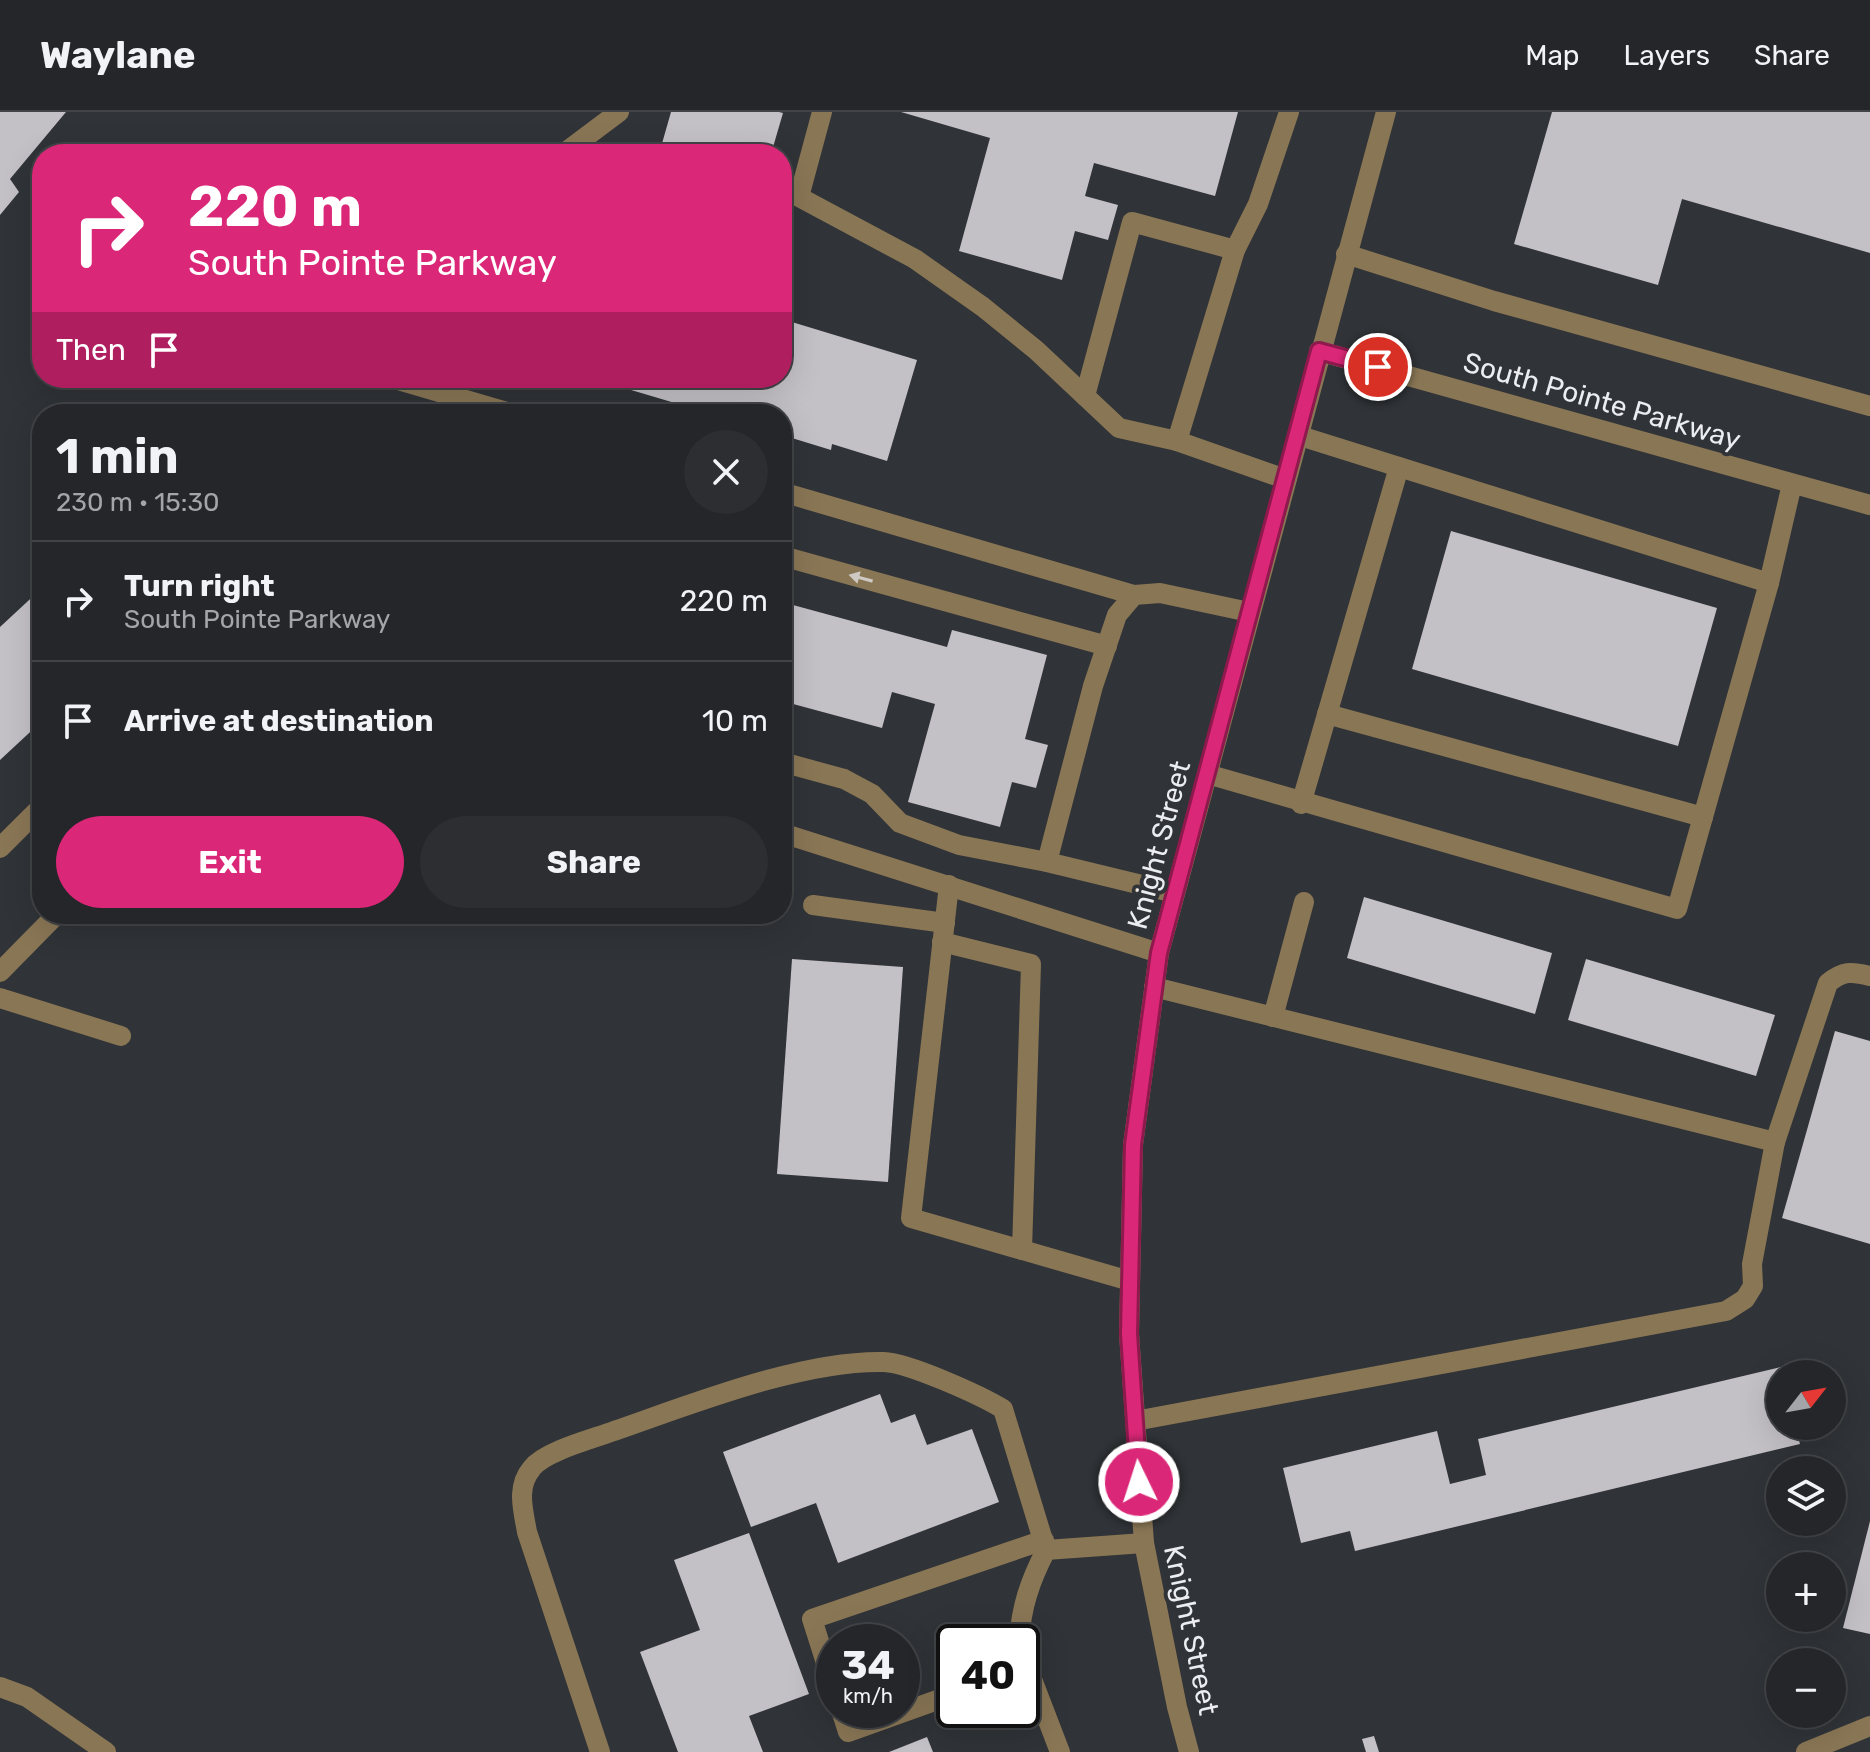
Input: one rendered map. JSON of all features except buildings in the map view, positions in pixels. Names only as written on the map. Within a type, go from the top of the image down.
[{"type":"street","points":[[576,144],[619,112]]},
{"type":"street","points":[[822,112],[799,197],[915,259],[1015,332],[1119,428],[1177,441],[1285,479]]},
{"type":"street","points":[[1177,441],[1206,335],[1235,250],[1258,204],[1289,112]]},
{"type":"street","name":"Knight Street","points":[[1189,1752],[1144,1543],[1129,1334],[1133,1145],[1159,953],[1319,351],[1386,112]]},
{"type":"street","points":[[1085,396],[1132,222],[1235,250]]},
{"type":"street","points":[[1346,254],[1494,301],[1870,406]]},
{"type":"street","name":"South Pointe Parkway","points":[[1319,351],[1870,505]]},
{"type":"street","points":[[425,388],[480,404]]},
{"type":"street","points":[[1297,435],[1769,583]]},
{"type":"street","points":[[1301,804],[1399,467]]},
{"type":"street","points":[[1207,774],[1301,804],[1677,909],[1769,583],[1792,484]]},
{"type":"street","points":[[792,495],[1134,595],[1160,593],[1249,612]]},
{"type":"street","points":[[792,559],[1107,646]]},
{"type":"street","points":[[1047,862],[1093,686],[1117,615],[1134,595]]},
{"type":"street","points":[[1327,714],[1703,817]]},
{"type":"street","points":[[792,765],[844,779],[872,794],[900,823],[959,845],[1047,862],[1175,893]]},
{"type":"street","points":[[0,848],[32,816]]},
{"type":"street","points":[[792,836],[1159,953]]},
{"type":"street","points":[[949,885],[911,1218],[1130,1281]]},
{"type":"street","points":[[1273,1017],[1304,902]]},
{"type":"street","points":[[813,905],[943,933],[1031,964],[1022,1250]]},
{"type":"street","points":[[0,972],[47,924]]},
{"type":"street","points":[[1135,1421],[1726,1311],[1745,1299],[1753,1286],[1752,1264],[1775,1142],[1828,983],[1839,974],[1852,971],[1870,976]]},
{"type":"street","points":[[1154,987],[1775,1142]]},
{"type":"street","points":[[0,998],[121,1036]]},
{"type":"street","points":[[600,1752],[527,1532],[521,1497],[523,1480],[534,1465],[565,1449],[731,1390],[846,1364],[888,1362],[982,1396],[1003,1409],[1045,1545],[1030,1581],[1020,1624]]},
{"type":"street","points":[[816,1632],[812,1619],[1045,1545],[1144,1543]]},
{"type":"street","points":[[0,1687],[27,1697],[106,1752]]},
{"type":"street","points":[[1040,1703],[1060,1752]]},
{"type":"street","points":[[1806,1752],[1870,1726]]},
{"type":"route","points":[[1139,1482],[1129,1334],[1133,1145],[1159,953],[1319,351],[1378,367]]}]
